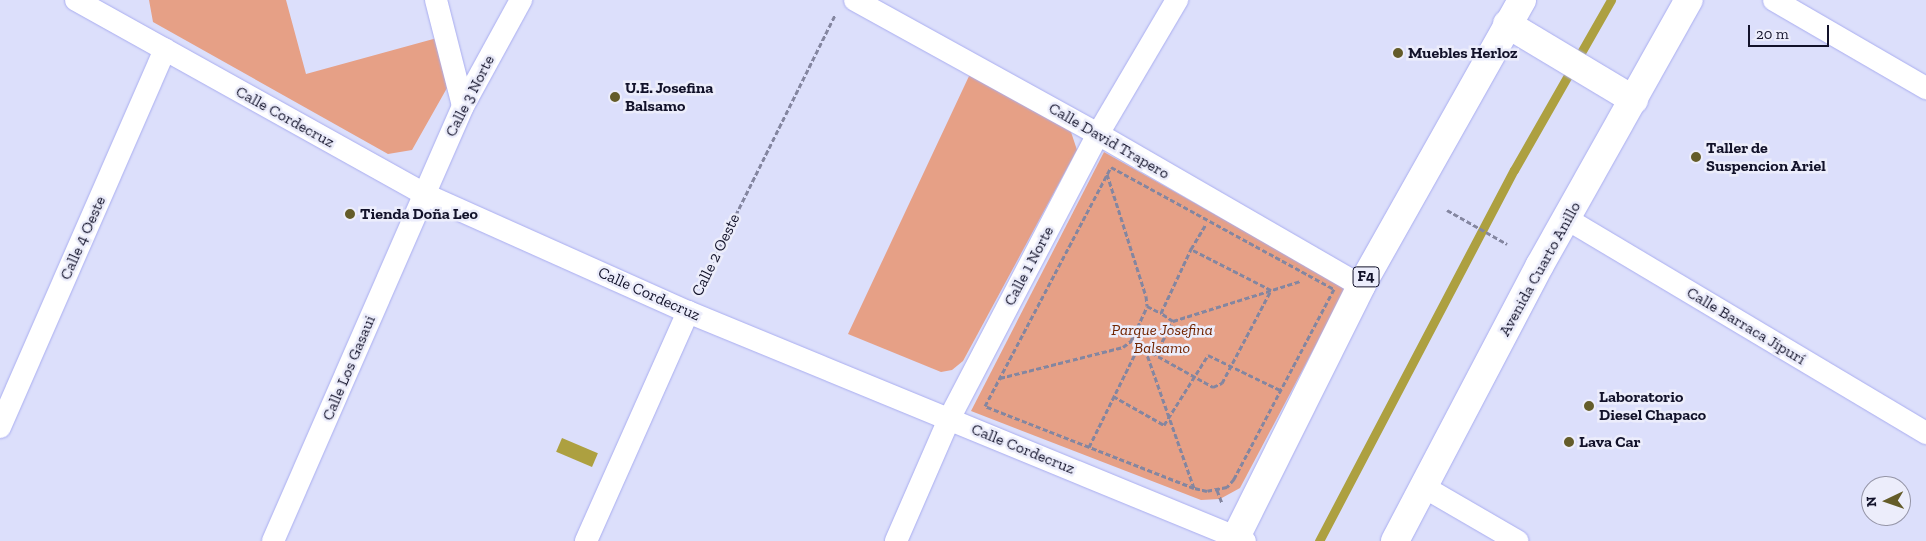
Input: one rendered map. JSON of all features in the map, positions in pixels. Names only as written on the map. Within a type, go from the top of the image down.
[{"type":"highway","name":"F4","points":[[1238,540],[1361,286],[1518,30],[1522,0]]},
{"type":"highway","name":"Avenida Cuarto Anillo","points":[[1396,541],[1567,219],[1624,94],[1689,0]]},
{"type":"highway","points":[[1518,30],[1624,94]]},
{"type":"street","points":[[436,0],[463,106]]},
{"type":"street","name":"Calle 3 Norte","points":[[424,194],[463,106],[521,0]]},
{"type":"street","name":"Calle 1 Norte","points":[[896,541],[949,419],[1098,134],[1177,0]]},
{"type":"street","points":[[1774,0],[1926,88]]},
{"type":"street","name":"Calle Cordecruz","points":[[91,3],[165,50],[424,194],[688,312],[1238,540]]},
{"type":"street","name":"Calle David Trapero","points":[[847,4],[1098,134],[1361,286]]},
{"type":"street","name":"Calle 4 Oeste","points":[[0,427],[165,50]]},
{"type":"street","name":"Calle Los Gasaui","points":[[273,541],[424,194]]},
{"type":"street","name":"Calle Barraca Jipurí","points":[[1567,219],[1926,433]]},
{"type":"street","name":"Calle 2 Oeste","points":[[586,541],[688,312]]},
{"type":"street","points":[[1424,487],[1517,541]]},
{"type":"path","name":"Calle 2 Oeste","points":[[688,312],[847,4]]},
{"type":"path","points":[[1111,167],[1334,289],[1234,479],[1227,487],[1217,490],[1194,488],[985,406],[1107,174],[1111,167]]},
{"type":"path","points":[[1000,378],[1123,347],[1131,342],[1146,306],[1146,296],[1107,174]]},
{"type":"path","points":[[1447,210],[1507,244]]},
{"type":"path","points":[[1161,313],[1208,220]]},
{"type":"path","points":[[1192,249],[1272,290]]},
{"type":"path","points":[[1155,355],[1173,321],[1312,277]]},
{"type":"path","points":[[1131,342],[1213,387],[1222,383],[1272,290]]},
{"type":"path","points":[[1146,306],[1173,321]]},
{"type":"path","points":[[1089,447],[1139,346]]},
{"type":"path","points":[[1145,349],[1194,488]]},
{"type":"path","points":[[1113,396],[1164,425],[1170,420],[1208,355],[1232,364],[1281,390]]},
{"type":"green space","points":[[149,0],[286,0],[306,74],[437,38],[447,88],[412,150],[388,154],[153,22]]},
{"type":"green space","points":[[970,74],[1069,126],[1077,150],[963,361],[952,370],[941,372],[848,334]]},
{"type":"green space","name":"Parque Josefina Balsamo","points":[[1104,152],[1346,288],[1240,488],[1220,499],[1201,500],[971,411]]},
{"type":"shaded area","points":[[562,438],[598,453],[592,467],[556,452]]},
{"type":"waterway","points":[[1319,541],[1514,170],[1611,0]]},
{"type":"place","name":"Muebles Herloz","points":[[1398,53]]},
{"type":"place","name":"U.E. Josefina Balsamo","points":[[615,97]]},
{"type":"place","name":"Taller de Suspencion Ariel","points":[[1696,157]]},
{"type":"place","name":"Tienda Doña Leo","points":[[350,214]]},
{"type":"place","name":"Laboratorio Diesel Chapaco","points":[[1589,406]]},
{"type":"place","name":"Lava Car","points":[[1569,442]]}]
